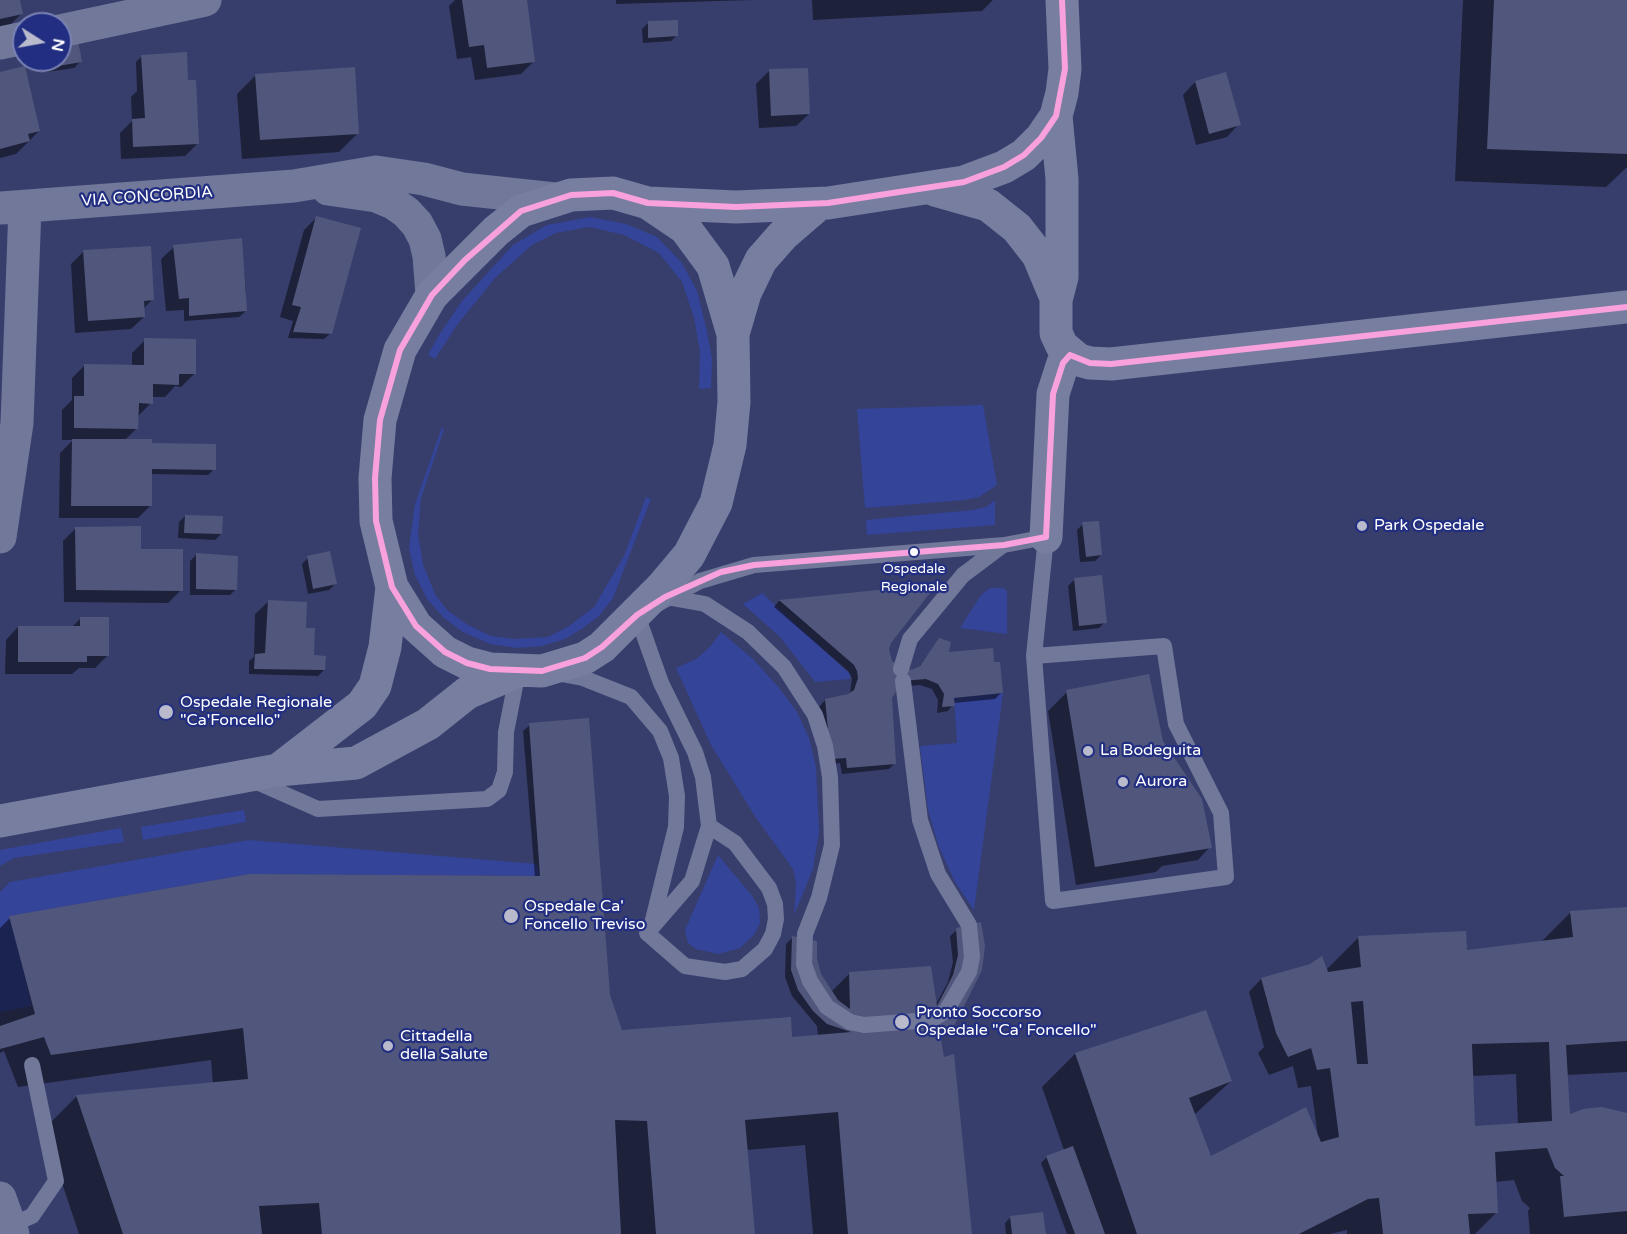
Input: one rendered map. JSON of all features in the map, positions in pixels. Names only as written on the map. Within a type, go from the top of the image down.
[{"type":"street","points":[[72,28],[205,0]]},
{"type":"street","points":[[530,671],[490,669],[466,663],[445,652],[416,626],[392,587],[376,521],[375,478],[380,420],[400,350],[432,295],[496,231],[522,211],[555,199],[613,193],[648,203],[736,207],[819,204],[930,189],[964,182],[1004,167],[1024,155],[1041,138],[1056,116],[1065,69],[1062,0]]},
{"type":"street","points":[[1056,116],[1062,179],[1062,277],[1056,300],[1056,333],[1062,346],[1071,355],[1090,363],[1111,363],[1627,307]]},
{"type":"street","points":[[1024,155],[1046,164],[1062,179]]},
{"type":"street","name":"VIA CONCORDIA","points":[[13,207],[294,186],[376,172],[424,179],[462,189],[555,199]]},
{"type":"street","name":"VIA CONCORDIA","points":[[294,186],[376,196],[406,212],[417,224],[425,239],[429,256],[432,295]]},
{"type":"street","points":[[930,189],[988,205],[1017,228],[1038,255],[1056,300]]},
{"type":"street","points":[[648,203],[685,228],[713,266],[734,334]]},
{"type":"street","points":[[0,821],[278,770],[356,763],[428,724],[467,693],[530,671],[585,658],[602,647],[637,615],[689,555],[716,503],[730,446],[734,402],[734,334],[745,293],[760,260],[783,235],[819,204]]},
{"type":"street","points":[[0,537],[17,423],[13,207]]},
{"type":"street","points":[[1046,537],[1053,394],[1063,363],[1071,355]]},
{"type":"street","points":[[278,770],[362,705],[375,686],[385,647],[392,587]]},
{"type":"street","points":[[0,1198],[19,1227]]},
{"type":"lane","points":[[709,826],[735,843],[769,888],[775,904],[776,919],[765,949],[742,969],[725,972],[685,966],[647,933],[692,881],[709,826],[703,777],[695,752],[661,683],[637,615],[665,597],[721,572],[754,565],[1004,545],[1046,537],[1034,656],[1053,901],[1226,877],[1221,813],[1176,724],[1164,646],[1034,656]]},
{"type":"lane","points":[[665,597],[705,604],[748,632],[784,667],[815,715],[825,746],[830,777],[831,845],[821,889],[804,938],[804,964],[810,981],[823,1001],[837,1015],[864,1025],[931,1020],[946,1011],[969,972],[973,939],[969,925],[938,874],[920,820],[902,675],[910,639],[963,575],[1004,545]]},
{"type":"lane","points":[[243,776],[318,809],[487,799],[499,790],[506,772],[506,732],[530,671],[583,678],[631,697],[660,731],[671,758],[677,796],[676,827],[652,925]]},
{"type":"lane","points":[[19,1227],[32,1216],[56,1181],[32,1065]]},
{"type":"shaded area","points":[[590,217],[626,224],[657,237],[682,263],[697,291],[707,331],[712,359],[711,388],[699,389],[700,352],[694,317],[682,282],[659,253],[624,235],[589,227],[556,233],[532,245],[495,278],[457,325],[435,359],[428,355],[462,301],[513,245],[547,225]]},
{"type":"shaded area","points":[[983,405],[997,485],[979,497],[964,500],[865,508],[857,409]]},
{"type":"shaded area","points":[[442,427],[444,429],[421,498],[418,534],[423,564],[435,594],[447,610],[468,625],[491,636],[514,639],[548,637],[569,626],[594,607],[624,556],[646,497],[651,499],[613,598],[599,616],[565,639],[542,646],[517,648],[490,644],[463,632],[444,618],[427,599],[415,575],[409,548],[415,504]]},
{"type":"shaded area","points":[[995,500],[995,525],[867,535],[866,520],[973,510],[986,507]]},
{"type":"shaded area","points":[[990,588],[1003,588],[1007,591],[1007,634],[960,628],[981,595]]},
{"type":"shaded area","points":[[762,593],[850,674],[850,679],[815,682],[780,637],[743,604]]},
{"type":"shaded area","points":[[721,632],[754,660],[779,688],[797,712],[809,738],[816,767],[819,832],[813,869],[794,915],[796,883],[793,869],[756,818],[711,745],[676,668],[696,659],[710,647]]},
{"type":"shaded area","points":[[1003,693],[974,910],[955,882],[939,847],[928,810],[920,746],[957,743],[954,698]]},
{"type":"shaded area","points":[[244,810],[246,822],[143,840],[141,827]]},
{"type":"shaded area","points":[[121,828],[124,842],[14,858],[0,866],[0,850]]},
{"type":"shaded area","points":[[249,840],[537,864],[540,876],[250,874],[10,916],[32,1006],[0,1012],[0,892],[10,882]]},
{"type":"shaded area","points":[[718,855],[753,897],[759,908],[760,923],[754,935],[740,948],[718,954],[696,949],[688,943],[685,930]]},
{"type":"building","points":[[0,0],[20,0],[23,12],[12,12],[12,16],[0,19]]},
{"type":"building","points":[[462,0],[527,0],[535,62],[487,68],[484,45],[469,47]]},
{"type":"building","points":[[1494,0],[1627,0],[1627,154],[1487,149]]},
{"type":"building","points":[[678,20],[678,36],[648,38],[648,21]]},
{"type":"building","points":[[78,40],[82,62],[72,64],[72,41]]},
{"type":"building","points":[[187,52],[188,80],[196,80],[199,144],[133,147],[132,119],[145,118],[141,55]]},
{"type":"building","points":[[355,67],[359,134],[260,140],[255,74]]},
{"type":"building","points":[[808,68],[810,114],[771,116],[769,69]]},
{"type":"building","points":[[12,69],[12,72],[26,72],[40,131],[28,134],[30,141],[0,149],[0,72]]},
{"type":"building","points":[[1226,72],[1241,125],[1209,134],[1195,81]]},
{"type":"building","points":[[316,216],[361,228],[332,334],[293,332],[301,307],[292,305]]},
{"type":"building","points":[[242,238],[247,311],[189,316],[189,298],[179,299],[173,245]]},
{"type":"building","points":[[151,246],[154,300],[144,301],[145,317],[88,321],[83,250]]},
{"type":"building","points":[[144,338],[196,339],[196,374],[179,374],[179,385],[153,384],[153,404],[139,403],[138,429],[74,428],[74,396],[84,396],[84,364],[144,365]]},
{"type":"building","points":[[72,439],[152,439],[152,443],[216,444],[216,470],[152,469],[152,506],[71,506]]},
{"type":"building","points":[[185,515],[223,516],[222,534],[184,533]]},
{"type":"building","points":[[1099,521],[1102,555],[1086,557],[1082,522]]},
{"type":"building","points":[[141,526],[141,549],[183,549],[183,591],[76,590],[75,527]]},
{"type":"building","points":[[330,551],[337,584],[313,589],[307,556]]},
{"type":"building","points":[[196,553],[238,556],[237,590],[196,589]]},
{"type":"building","points":[[1102,575],[1107,623],[1079,626],[1074,578]]},
{"type":"building","points":[[937,584],[891,643],[889,649],[892,661],[907,670],[914,669],[920,666],[939,638],[951,642],[949,652],[993,648],[994,662],[1000,662],[1003,693],[954,698],[955,706],[942,707],[944,694],[938,684],[926,679],[903,681],[892,698],[896,764],[847,768],[846,758],[831,759],[825,699],[848,694],[854,690],[858,678],[857,671],[854,665],[779,600]]},
{"type":"building","points":[[268,600],[307,602],[306,628],[315,628],[314,655],[326,656],[325,670],[254,669],[255,654],[265,653]]},
{"type":"building","points":[[80,617],[109,617],[109,656],[87,656],[87,662],[18,662],[18,626],[80,626]]},
{"type":"building","points":[[1149,674],[1163,741],[1202,799],[1212,848],[1095,867],[1066,690]]},
{"type":"building","name":"Cittadella della Salute","points":[[589,718],[610,995],[622,1030],[791,1017],[792,1037],[851,1032],[827,1024],[813,1011],[798,990],[791,970],[792,936],[817,941],[817,959],[821,974],[838,1000],[850,1009],[849,972],[931,966],[937,1006],[953,975],[958,955],[956,928],[981,922],[985,946],[982,970],[954,1026],[941,1039],[944,1057],[954,1054],[972,1234],[848,1234],[838,1112],[745,1120],[755,1234],[656,1234],[647,1121],[615,1120],[621,1234],[322,1234],[319,1203],[259,1206],[262,1234],[123,1234],[76,1095],[248,1079],[243,1028],[51,1055],[44,1037],[0,1049],[0,1026],[35,1014],[9,916],[250,874],[540,876],[529,723]]},
{"type":"building","points":[[1627,907],[1627,1041],[1566,1045],[1570,1114],[1583,1109],[1602,1107],[1627,1113],[1627,1211],[1564,1217],[1560,1176],[1564,1176],[1555,1168],[1547,1148],[1495,1152],[1498,1213],[1468,1214],[1470,1234],[1383,1234],[1379,1198],[1368,1199],[1299,1234],[1137,1234],[1075,1053],[1206,1010],[1232,1081],[1189,1098],[1211,1156],[1306,1107],[1321,1142],[1339,1137],[1330,1068],[1317,1070],[1311,1048],[1288,1057],[1276,1033],[1261,978],[1310,964],[1322,956],[1328,972],[1361,967],[1358,936],[1466,931],[1467,950],[1573,937],[1570,911]],"holes":[[[1363,1001],[1368,1064],[1357,1064],[1351,1002]],[[1549,1042],[1552,1121],[1475,1126],[1472,1044]]]},
{"type":"building","points":[[1073,1146],[1105,1234],[1075,1234],[1046,1156]]},
{"type":"building","points":[[1043,1212],[1046,1234],[1012,1234],[1010,1216]]},
{"type":"transit line","points":[[1062,0],[1065,69],[1056,116],[1041,138],[1024,155],[1004,167],[964,182],[828,203],[736,207],[648,203],[613,193],[571,195],[521,211],[465,260],[432,295],[400,350],[380,420],[375,478],[376,521],[392,587],[416,626],[445,652],[467,663],[490,669],[542,671],[585,658],[602,647],[637,615],[665,597],[721,572],[754,565],[1004,545],[1046,537],[1053,394],[1063,363],[1070,355],[1090,363],[1111,364],[1627,307]]},
{"type":"place","name":"Park Ospedale","points":[[1362,526]]},
{"type":"place","name":"Ospedale Regionale","points":[[914,552]]},
{"type":"place","name":"Ospedale Regionale \"Ca'Foncello\"","points":[[166,712]]},
{"type":"place","name":"La Bodeguita","points":[[1088,751]]},
{"type":"place","name":"Aurora","points":[[1123,782]]},
{"type":"place","name":"Ospedale Ca' Foncello Treviso","points":[[511,916]]},
{"type":"place","name":"Pronto Soccorso Ospedale \"Ca' Foncello\"","points":[[902,1022]]},
{"type":"place","name":"Cittadella della Salute","points":[[388,1046]]}]
